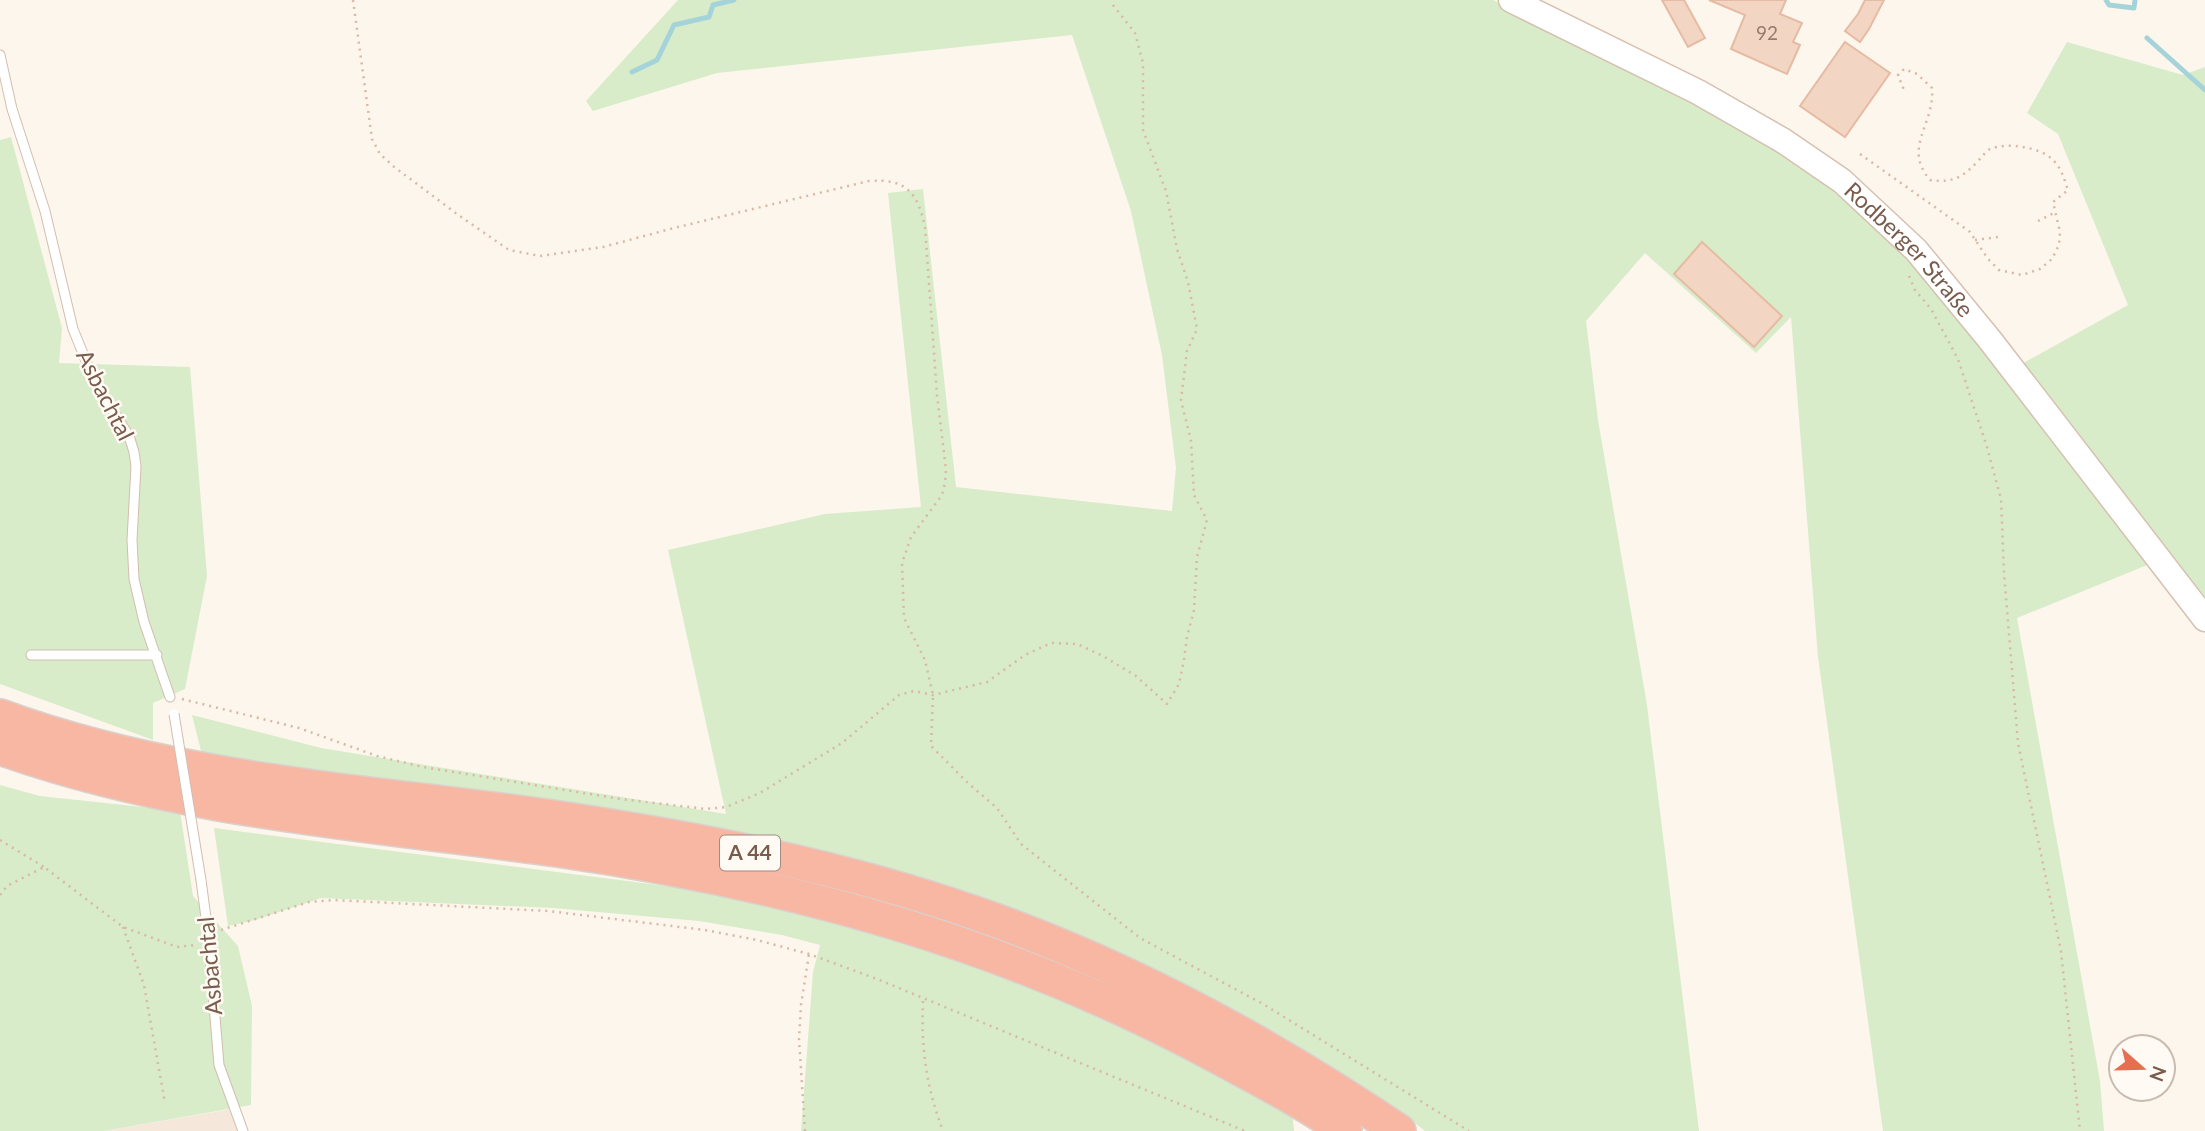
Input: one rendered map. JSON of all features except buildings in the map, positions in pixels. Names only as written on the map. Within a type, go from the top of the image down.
[{"type":"highway","name":"A 44","points":[[0,716],[50,734],[167,762],[280,782],[662,834],[874,882],[978,914],[1083,955],[1173,998],[1329,1084],[1399,1131]]},
{"type":"highway","name":"A 44","points":[[0,748],[40,762],[155,792],[271,813],[656,865],[866,913],[965,944],[1071,985],[1170,1031],[1310,1107],[1345,1131]]},
{"type":"street","name":"Rodberger Straße","points":[[1511,0],[1698,92],[1762,128],[1815,161],[1916,250],[1990,340],[2205,619]]},
{"type":"lane","name":"Asbachtal","points":[[0,55],[12,108],[45,211],[73,329],[95,383],[129,436],[134,452],[134,579],[144,622],[170,697]]},
{"type":"lane","points":[[31,655],[157,656]]},
{"type":"lane","name":"Asbachtal","points":[[174,714],[208,933],[219,1065],[243,1131]]},
{"type":"path","points":[[353,0],[372,139],[380,154],[457,214],[509,250],[540,256],[603,247],[869,181],[894,183],[905,187],[915,196],[925,227],[937,395],[946,470],[942,495],[911,537],[902,563],[903,604],[904,618],[925,660],[933,695],[931,746],[997,808],[1020,844],[1140,937],[1263,1003],[1469,1131]]},
{"type":"path","points":[[170,697],[299,728],[377,756],[423,768],[621,799],[706,809],[726,807],[760,793],[842,743],[899,695],[914,691],[933,695],[987,682],[1025,655],[1051,643],[1077,644],[1103,656],[1136,676],[1167,704],[1179,684],[1187,637],[1195,610],[1197,557],[1207,520],[1194,495],[1191,441],[1181,400],[1186,351],[1197,329],[1166,191],[1143,130],[1143,63],[1135,33],[1112,0]]},
{"type":"path","points":[[1860,155],[1970,232],[1999,270],[2022,275],[2040,268],[2052,259],[2059,245],[2060,232],[2053,202],[2067,190],[2063,173],[2052,158],[2034,150],[2000,147],[1988,150],[1959,178],[1946,182],[1930,180],[1922,170],[1917,155],[1933,103],[1932,88],[1917,74],[1904,69],[1898,75],[1904,90]]},
{"type":"path","points":[[2038,221],[2055,213]]},
{"type":"path","points":[[1975,240],[1998,237]]},
{"type":"path","points":[[1916,250],[1909,262],[1909,278],[1914,290],[1931,309],[1958,359],[2001,499],[2004,573],[2018,743],[2061,951],[2080,1131]]},
{"type":"path","points":[[0,840],[44,867],[123,927],[177,947],[196,945],[208,933],[235,928],[309,901],[407,902],[548,911],[757,940],[809,954],[877,979],[1245,1131]]},
{"type":"path","points":[[0,895],[7,886],[44,867]]},
{"type":"path","points":[[123,927],[144,985],[165,1103]]},
{"type":"path","points":[[806,1131],[799,1039],[809,954]]},
{"type":"path","points":[[923,999],[921,1038],[925,1073],[943,1131]]},
{"type":"shaded area","points":[[232,1109],[241,1131],[104,1131]]},
{"type":"green space","points":[[678,0],[1493,0],[1781,142],[1905,242],[2157,561],[2017,618],[2100,1081],[2104,1131],[1883,1131],[1818,657],[1791,317],[1756,353],[1645,253],[1586,321],[1598,420],[1647,705],[1699,1131],[1425,1131],[1396,1108],[1286,1046],[1294,1131],[801,1131],[813,972],[820,945],[782,935],[699,921],[553,908],[321,898],[228,926],[214,828],[682,888],[828,916],[827,852],[733,830],[202,755],[192,715],[321,748],[726,814],[668,550],[825,514],[921,507],[888,193],[923,189],[956,487],[1172,511],[1176,468],[1162,355],[1131,211],[1072,35],[717,73],[593,111],[586,101]]},
{"type":"green space","points":[[2067,42],[2183,75],[2205,67],[2205,610],[2016,367],[2128,305],[2058,134],[2027,113]]},
{"type":"green space","points":[[11,137],[62,328],[59,363],[190,367],[207,576],[185,689],[153,703],[153,740],[0,684],[0,140]]},
{"type":"green space","points":[[0,785],[40,796],[180,811],[193,896],[238,946],[252,1006],[251,1105],[104,1131],[0,1131]]},
{"type":"waterway","points":[[632,72],[657,60],[674,25],[709,17],[713,5],[734,0]]},
{"type":"waterway","points":[[2106,0],[2109,5],[2134,8],[2135,0]]},
{"type":"waterway","points":[[2147,38],[2205,90]]}]
